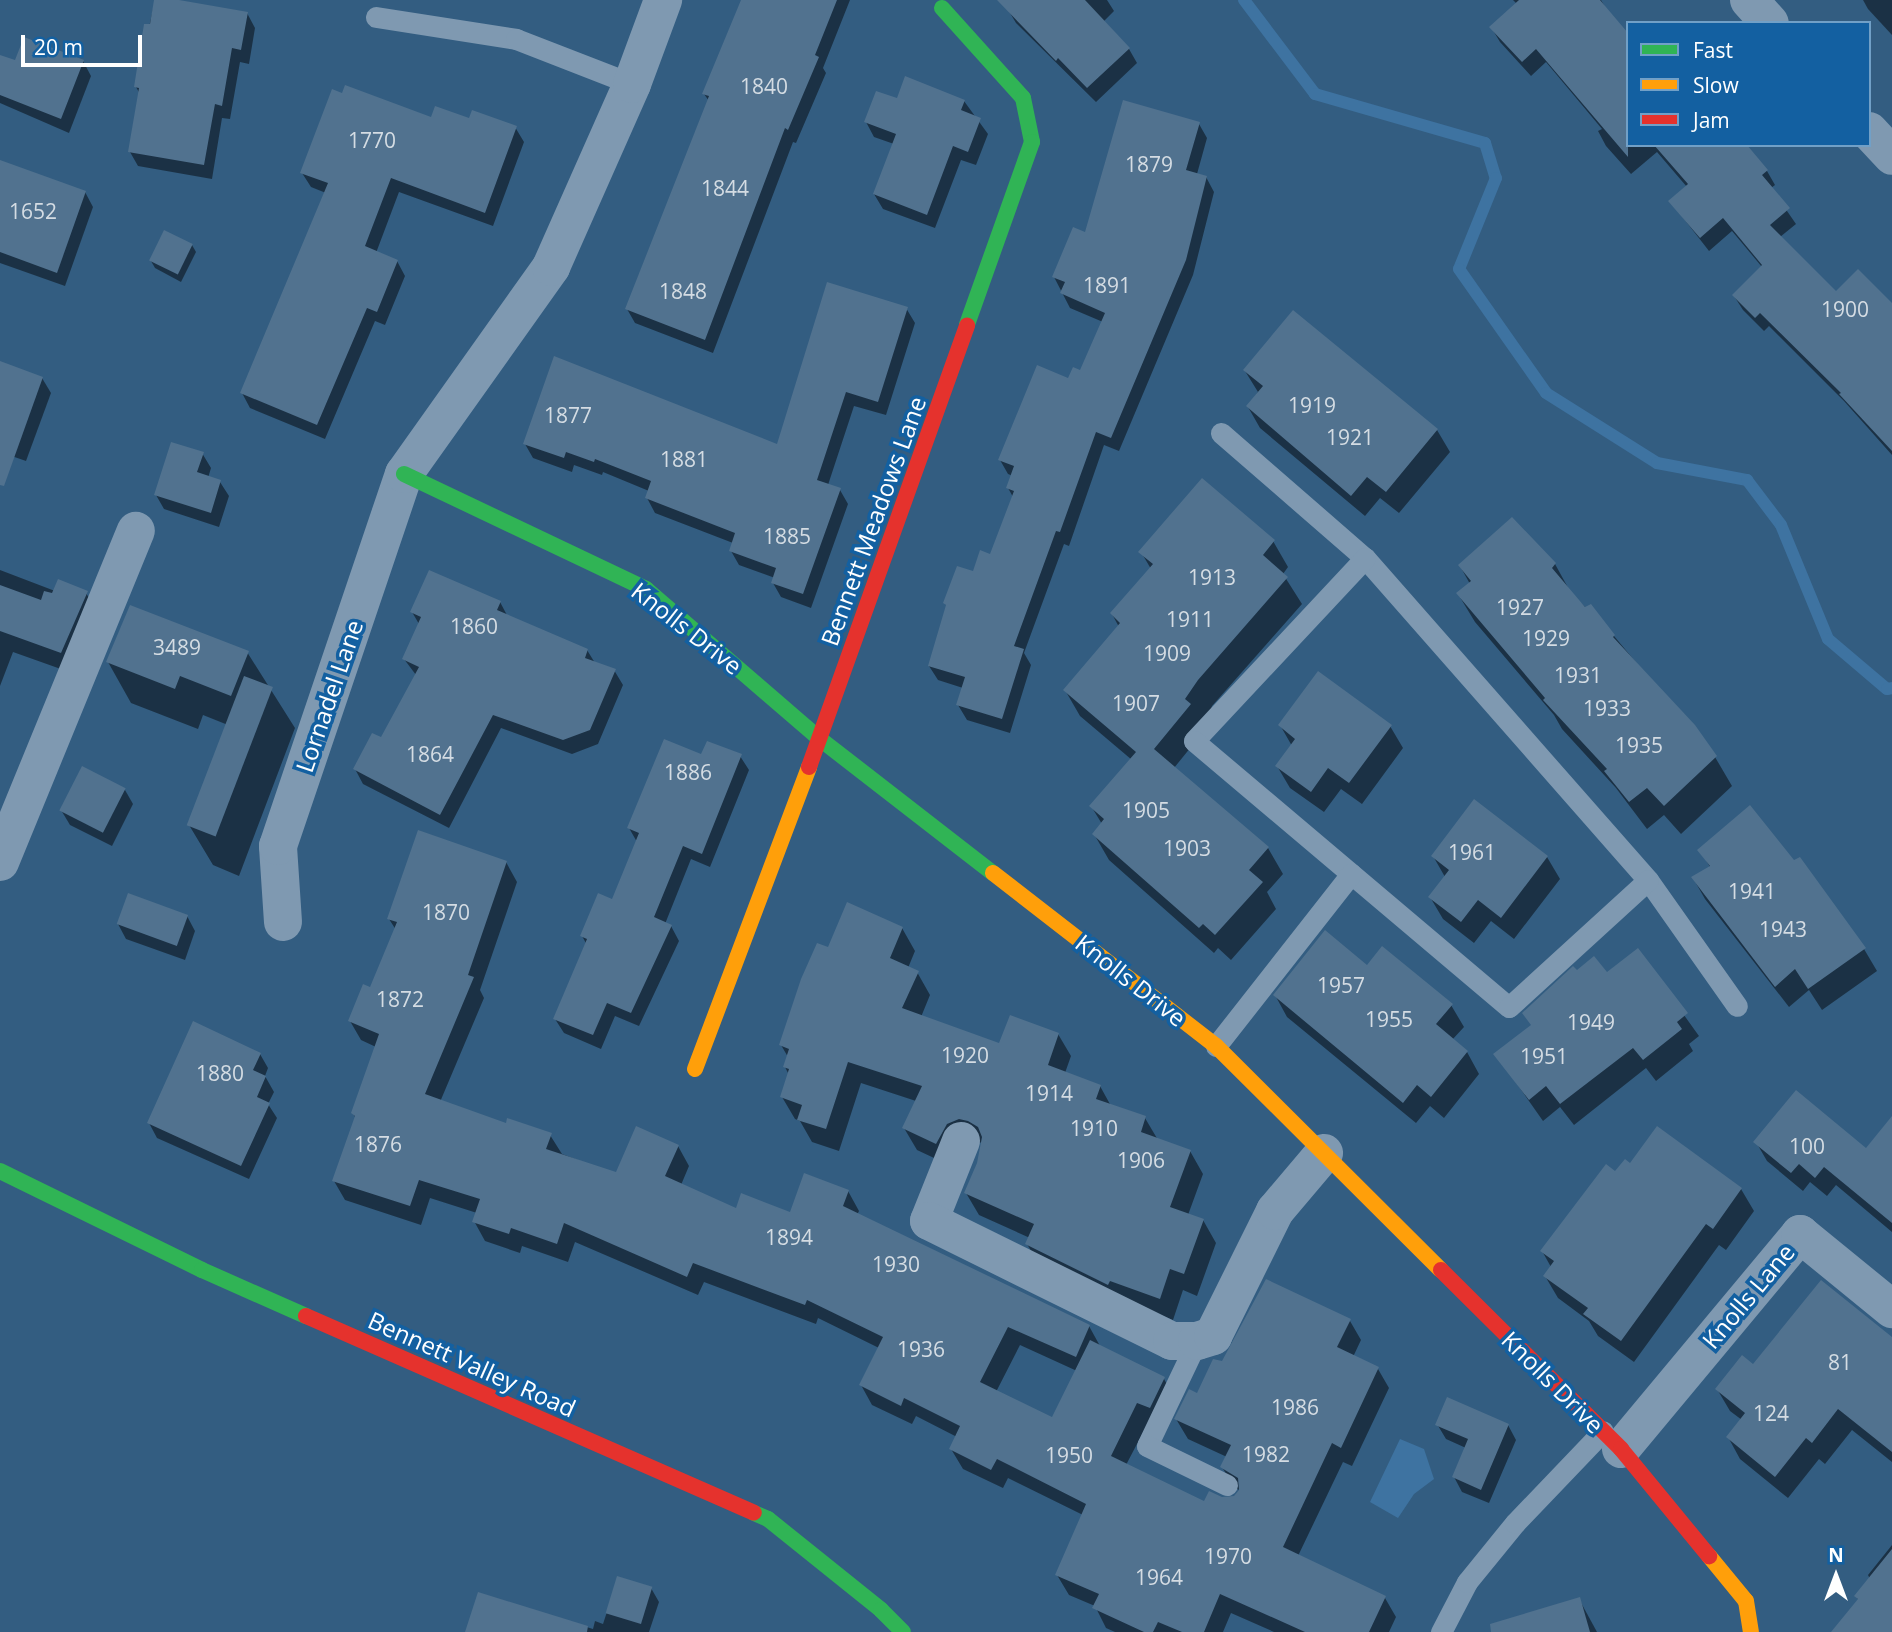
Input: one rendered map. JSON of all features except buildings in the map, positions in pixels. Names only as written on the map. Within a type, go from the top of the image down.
[{"type":"street","points":[[404,474],[551,267],[632,84],[663,0]]},
{"type":"street","points":[[1749,0],[1768,21]]},
{"type":"street","name":"Bennett Meadows Lane","points":[[695,1069],[820,738],[1032,142],[1023,98],[942,8]]},
{"type":"street","points":[[1871,133],[1892,156]]},
{"type":"street","name":"Knolls Drive","points":[[404,474],[646,589],[820,738],[1216,1046],[1612,1440],[1746,1601],[1751,1632]]},
{"type":"street","name":"Lornadel Lane","points":[[283,922],[278,846],[404,474]]},
{"type":"street","points":[[0,862],[136,531]]},
{"type":"street","points":[[961,1141],[929,1221],[1172,1341],[1197,1341],[1213,1336],[1275,1211],[1324,1153]]},
{"type":"street","name":"Bennett Valley Road","points":[[0,1171],[201,1270],[768,1519],[881,1610],[903,1632]]},
{"type":"street","name":"Knolls Lane","points":[[1612,1440],[1800,1234],[1892,1309]]},
{"type":"lane","points":[[376,17],[516,39],[632,84]]},
{"type":"lane","points":[[1221,433],[1365,558],[1648,880],[1737,1006]]},
{"type":"lane","points":[[1365,558],[1194,741],[1508,1007],[1648,880]]},
{"type":"lane","points":[[1216,1046],[1352,874]]},
{"type":"lane","points":[[1197,1341],[1147,1446],[1227,1485]]},
{"type":"lane","points":[[1447,1627],[1467,1582],[1515,1523],[1612,1440]]},
{"type":"water","points":[[1400,1439],[1424,1449],[1434,1479],[1414,1494],[1398,1518],[1370,1502]]},
{"type":"waterway","points":[[1244,0],[1315,94],[1485,143],[1496,178],[1459,269],[1546,393],[1657,463],[1747,480],[1781,525],[1828,639],[1887,689],[1892,688]]},
{"type":"traffic: fast","points":[[942,8],[1023,98],[1032,142],[967,325]]},
{"type":"traffic: fast","points":[[404,474],[646,589],[820,739],[993,873]]},
{"type":"traffic: fast","points":[[0,1171],[202,1270],[306,1316]]},
{"type":"traffic: fast","points":[[754,1513],[768,1519],[881,1610],[903,1632]]},
{"type":"traffic: slow","points":[[695,1069],[809,767]]},
{"type":"traffic: slow","points":[[993,873],[1216,1046],[1441,1270]]},
{"type":"traffic: slow","points":[[1709,1556],[1746,1601],[1751,1632]]},
{"type":"traffic: jam","points":[[809,767],[967,325]]},
{"type":"traffic: jam","points":[[1441,1270],[1621,1449],[1709,1556]]},
{"type":"traffic: jam","points":[[306,1316],[754,1513]]}]
